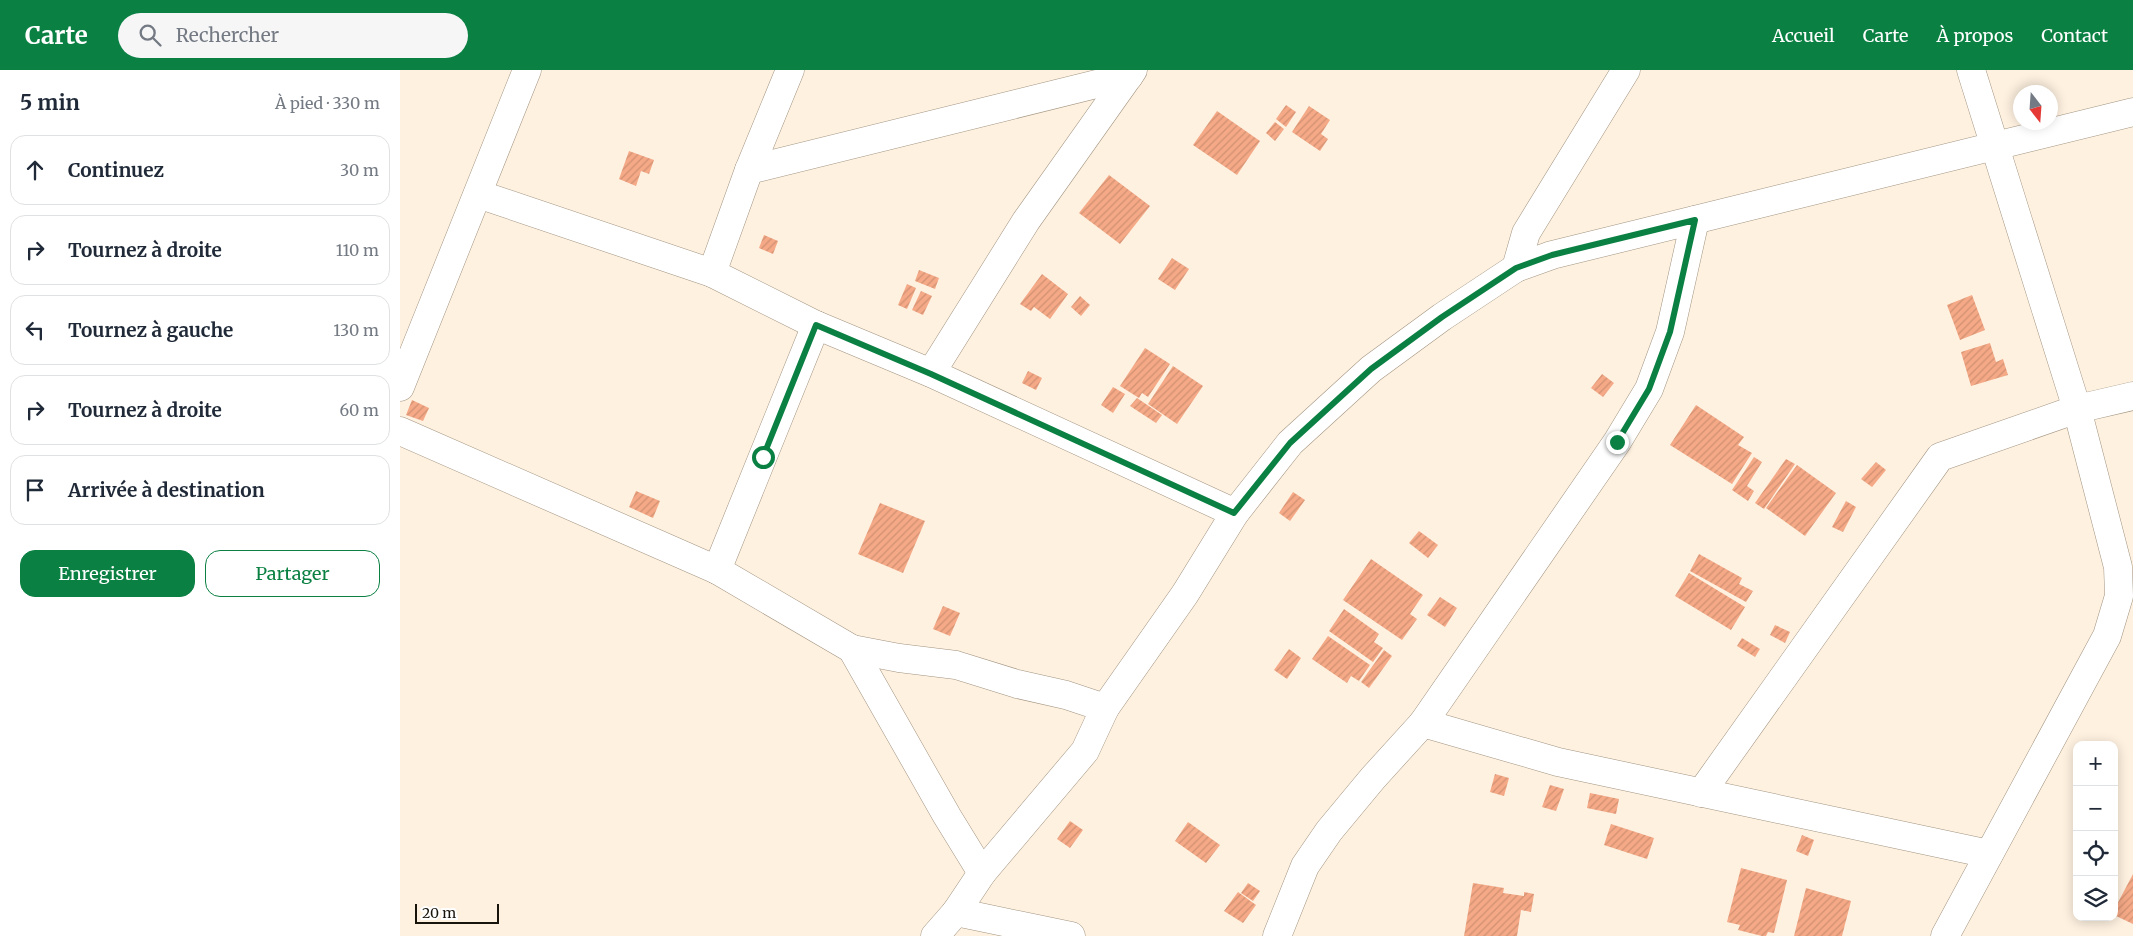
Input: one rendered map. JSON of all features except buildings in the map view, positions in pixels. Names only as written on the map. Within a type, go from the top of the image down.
[{"type":"street","points":[[400,387],[527,70]]},
{"type":"street","points":[[712,273],[749,170],[790,70]]},
{"type":"street","points":[[1516,268],[1526,233],[1534,218],[1626,70]]},
{"type":"street","points":[[1945,936],[2107,636],[2118,596],[2118,567],[2077,409],[1971,70]]},
{"type":"street","points":[[749,170],[1131,73]]},
{"type":"street","points":[[931,374],[1026,221],[1131,73]]},
{"type":"street","points":[[935,936],[956,912],[982,873],[1084,751],[1105,708],[1185,594],[1234,513],[1290,443],[1371,369],[1442,317],[1516,268],[1552,255],[2133,112]]},
{"type":"street","points":[[478,194],[712,273],[816,325],[931,374],[1234,513]]},
{"type":"street","points":[[1277,936],[1305,866],[1324,838],[1373,778],[1423,723],[1617,442],[1649,389],[1670,332],[1695,220]]},
{"type":"street","points":[[717,570],[816,325]]},
{"type":"street","points":[[1701,793],[1940,457],[2077,409],[2133,396]]},
{"type":"street","points":[[400,432],[717,570],[852,649],[900,658],[956,665],[1016,684],[1066,695],[1105,708]]},
{"type":"street","points":[[852,649],[947,816],[982,873]]},
{"type":"street","points":[[1423,723],[1558,762],[1989,854]]},
{"type":"street","points":[[956,912],[1071,936]]},
{"type":"route","points":[[763,457],[816,325],[931,374],[1234,513],[1290,443],[1371,369],[1442,317],[1516,268],[1552,255],[1695,220],[1670,332],[1649,389],[1617,442]]}]
